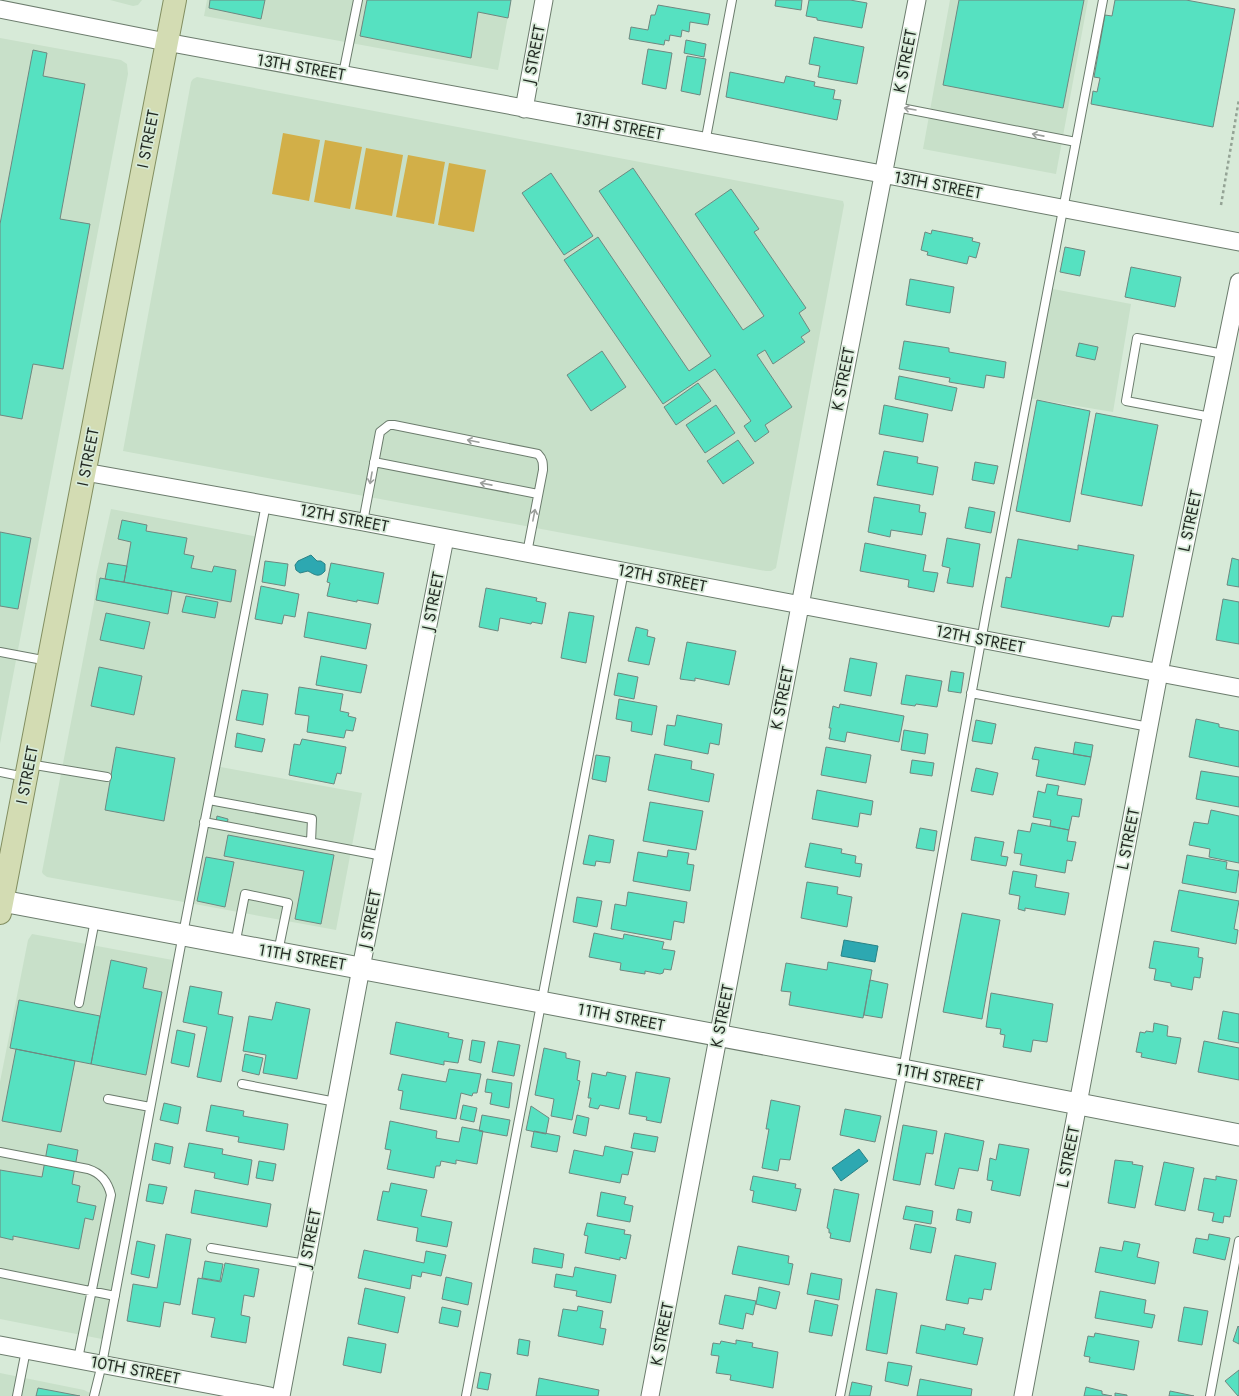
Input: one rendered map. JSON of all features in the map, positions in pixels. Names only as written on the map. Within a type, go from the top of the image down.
[{"type":"main road","name":"I STREET","points":[[1,907],[175,0]]},
{"type":"street","name":"J STREET","points":[[524,109],[544,0]]},
{"type":"street","name":"K STREET","points":[[650,1396],[882,174],[917,0]]},
{"type":"street","name":"13TH STREET","points":[[0,9],[166,42],[882,174],[1239,242]]},
{"type":"street","name":"L STREET","points":[[1023,1396],[1159,673],[1239,282]]},
{"type":"street","name":"12TH STREET","points":[[85,472],[363,522],[1239,688]]},
{"type":"street","name":"J STREET","points":[[281,1396],[361,968],[445,538]]},
{"type":"street","name":"11TH STREET","points":[[1,907],[96,918],[183,934],[1239,1135]]},
{"type":"street","name":"10TH STREET","points":[[0,1345],[270,1396]]},
{"type":"lane","points":[[343,74],[358,0]]},
{"type":"lane","points":[[705,142],[732,0]]},
{"type":"lane","points":[[840,1396],[903,1070],[981,639],[1103,0]]},
{"type":"lane","points":[[896,107],[1076,142]]},
{"type":"lane","points":[[1211,417],[1126,401],[1137,338],[1224,354]]},
{"type":"lane","points":[[363,522],[380,432],[389,425],[394,425],[538,454],[542,458],[544,464],[527,553]]},
{"type":"lane","points":[[374,462],[538,494]]},
{"type":"lane","points":[[94,1396],[102,1364],[204,822],[266,504]]},
{"type":"lane","points":[[466,1396],[624,571]]},
{"type":"lane","points":[[0,652],[48,661]]},
{"type":"lane","points":[[971,693],[1149,727]]},
{"type":"lane","points":[[0,772],[28,771],[107,777]]},
{"type":"lane","points":[[209,800],[312,819],[311,842]]},
{"type":"lane","points":[[204,822],[383,856]]},
{"type":"lane","points":[[235,945],[245,894],[288,903],[278,953]]},
{"type":"lane","points":[[79,1003],[96,918]]},
{"type":"lane","points":[[242,1084],[336,1102]]},
{"type":"lane","points":[[108,1099],[150,1108]]},
{"type":"lane","points":[[0,1152],[96,1171],[106,1180],[110,1188],[111,1195],[78,1359]]},
{"type":"lane","points":[[1210,1396],[1239,1241]]},
{"type":"lane","points":[[211,1248],[306,1264]]},
{"type":"lane","points":[[0,1273],[115,1296]]},
{"type":"lane","points":[[18,1396],[26,1350]]},
{"type":"path","points":[[1221,205],[1239,99]]},
{"type":"shaded area","points":[[110,0],[142,0],[138,5],[133,6]]},
{"type":"shaded area","points":[[207,0],[511,0],[498,70],[204,16]]},
{"type":"shaded area","points":[[950,0],[1088,0],[1056,174],[923,149]]},
{"type":"shaded area","points":[[0,38],[121,60],[127,64],[128,74],[0,744]]},
{"type":"shaded area","points":[[197,77],[843,201],[844,205],[776,568],[771,571],[766,571],[123,451],[191,82]]},
{"type":"shaded area","points":[[283,133],[320,140],[309,201],[272,194]]},
{"type":"shaded area","points":[[325,140],[362,147],[350,209],[314,202]]},
{"type":"shaded area","points":[[366,148],[403,155],[392,216],[355,209]]},
{"type":"shaded area","points":[[408,155],[445,162],[434,224],[396,217]]},
{"type":"shaded area","points":[[449,163],[486,170],[474,232],[438,225]]},
{"type":"shaded area","points":[[1048,288],[1131,304],[1113,412],[1028,398]]},
{"type":"shaded area","points":[[111,509],[259,537],[215,766],[362,793],[336,930],[47,877],[43,874],[42,872],[94,603],[96,576]]},
{"type":"shaded area","points":[[32,934],[178,961],[107,1340],[0,1319],[0,1082],[28,940]]},
{"type":"shaded area","points":[[0,1373],[84,1390],[94,1396],[0,1396]]},
{"type":"water","points":[[311,555],[317,561],[321,561],[325,564],[325,571],[321,575],[315,575],[308,571],[300,573],[296,570],[295,565],[298,561]]},
{"type":"water","points":[[844,940],[878,946],[875,962],[841,956]]},
{"type":"water","points":[[859,1149],[868,1161],[841,1181],[832,1168]]},
{"type":"building","points":[[210,0],[265,0],[261,19],[209,8]]},
{"type":"building","points":[[367,0],[511,0],[508,18],[478,12],[471,58],[360,36]]},
{"type":"building","points":[[776,0],[802,0],[801,10],[775,6]]},
{"type":"building","points":[[809,0],[850,0],[867,3],[862,28],[817,20],[817,18],[806,16]]},
{"type":"building","points":[[959,0],[1084,0],[1063,108],[943,85]]},
{"type":"building","points":[[1115,0],[1186,0],[1235,9],[1213,127],[1091,104],[1093,91],[1097,92],[1100,78],[1094,77],[1105,15],[1112,16]]},
{"type":"building","points":[[658,5],[710,14],[708,25],[690,22],[689,32],[682,30],[681,37],[670,35],[669,41],[665,40],[664,45],[629,39],[631,27],[648,30],[651,15],[655,15]]},
{"type":"building","points":[[814,37],[864,47],[857,84],[818,77],[820,66],[809,64]]},
{"type":"building","points":[[686,40],[706,44],[704,57],[684,53]]},
{"type":"building","points":[[648,49],[672,53],[666,89],[642,84]]},
{"type":"building","points":[[33,50],[47,53],[43,76],[85,84],[60,219],[90,224],[63,369],[33,364],[22,419],[0,415],[0,224]]},
{"type":"building","points":[[687,56],[706,59],[700,95],[681,91]]},
{"type":"building","points":[[730,72],[784,83],[786,76],[815,82],[814,86],[835,90],[833,99],[841,100],[837,120],[726,97]]},
{"type":"building","points":[[633,168],[743,330],[764,316],[695,214],[731,189],[759,229],[754,232],[806,308],[799,313],[810,331],[801,337],[805,342],[773,364],[765,350],[757,355],[792,407],[765,425],[769,432],[755,442],[744,426],[751,421],[715,369],[663,404],[564,260],[598,237],[689,371],[711,356],[599,191]]},
{"type":"building","points":[[551,173],[593,236],[564,255],[522,193]]},
{"type":"building","points":[[932,230],[973,238],[972,241],[980,243],[976,258],[969,256],[967,264],[927,255],[928,252],[921,250],[925,232],[931,234]]},
{"type":"building","points":[[1065,247],[1085,251],[1080,276],[1060,272]]},
{"type":"building","points":[[1131,267],[1181,277],[1175,307],[1125,297]]},
{"type":"building","points":[[910,279],[954,287],[950,313],[906,305]]},
{"type":"building","points":[[904,341],[949,348],[949,352],[1006,362],[1004,378],[986,375],[984,388],[949,382],[950,378],[899,369]]},
{"type":"building","points":[[1079,343],[1098,347],[1095,360],[1076,356]]},
{"type":"building","points":[[602,351],[626,387],[591,411],[567,375]]},
{"type":"building","points":[[899,376],[957,388],[952,411],[895,399]]},
{"type":"building","points":[[698,383],[711,401],[676,425],[664,407]]},
{"type":"building","points":[[1037,400],[1090,411],[1070,522],[1016,511]]},
{"type":"building","points":[[716,405],[735,433],[705,453],[686,425]]},
{"type":"building","points":[[884,405],[928,414],[923,442],[879,434]]},
{"type":"building","points":[[1096,413],[1158,425],[1142,506],[1081,494]]},
{"type":"building","points":[[738,440],[754,463],[723,484],[707,461]]},
{"type":"building","points":[[884,451],[918,457],[917,463],[938,467],[933,495],[877,485]]},
{"type":"building","points":[[975,462],[998,466],[994,484],[972,480]]},
{"type":"building","points":[[874,497],[920,505],[919,512],[926,513],[922,535],[891,530],[890,537],[868,532]]},
{"type":"building","points":[[969,507],[995,512],[991,533],[965,528]]},
{"type":"building","points":[[122,520],[147,525],[146,531],[187,538],[184,554],[194,556],[191,568],[212,572],[214,566],[236,570],[231,602],[124,582],[131,542],[118,539]]},
{"type":"building","points":[[0,532],[31,538],[18,609],[0,606]]},
{"type":"building","points":[[947,538],[980,544],[973,587],[947,583],[950,568],[942,566]]},
{"type":"building","points":[[1018,539],[1078,550],[1078,545],[1134,555],[1123,617],[1112,616],[1109,627],[1001,607],[1006,577],[1011,578]]},
{"type":"building","points":[[865,543],[926,555],[923,571],[938,573],[934,592],[908,587],[909,580],[860,571]]},
{"type":"building","points":[[1232,558],[1239,560],[1239,587],[1227,585]]},
{"type":"building","points":[[265,561],[288,564],[285,586],[262,582]]},
{"type":"building","points":[[108,563],[127,566],[124,582],[105,579]]},
{"type":"building","points":[[331,563],[384,573],[378,604],[357,600],[357,602],[327,596],[330,583],[327,582]]},
{"type":"building","points":[[100,578],[172,591],[168,614],[96,600]]},
{"type":"building","points":[[261,586],[299,594],[295,617],[284,615],[282,624],[255,619]]},
{"type":"building","points":[[486,588],[537,598],[536,601],[546,603],[542,624],[532,622],[531,624],[500,618],[498,631],[479,627]]},
{"type":"building","points":[[186,596],[218,602],[215,618],[182,612]]},
{"type":"building","points":[[1223,599],[1239,602],[1239,644],[1216,640]]},
{"type":"building","points":[[308,612],[371,624],[366,649],[304,637]]},
{"type":"building","points":[[569,612],[594,616],[586,663],[561,658]]},
{"type":"building","points":[[106,613],[150,622],[144,649],[100,640]]},
{"type":"building","points":[[636,627],[648,630],[647,636],[655,638],[649,665],[628,661]]},
{"type":"building","points":[[687,642],[736,651],[729,685],[695,678],[695,681],[680,679]]},
{"type":"building","points":[[321,656],[367,665],[361,693],[316,685]]},
{"type":"building","points":[[850,658],[877,663],[871,696],[844,691]]},
{"type":"building","points":[[99,667],[142,676],[134,715],[91,706]]},
{"type":"building","points":[[951,671],[964,673],[961,693],[948,691]]},
{"type":"building","points":[[618,673],[638,677],[634,699],[614,695]]},
{"type":"building","points":[[906,675],[942,681],[937,707],[916,704],[915,706],[901,704]]},
{"type":"building","points":[[299,687],[343,694],[340,711],[349,713],[348,716],[356,718],[353,731],[346,730],[344,738],[307,732],[309,716],[295,714]]},
{"type":"building","points":[[242,690],[268,694],[263,725],[236,720]]},
{"type":"building","points":[[619,699],[657,706],[652,735],[631,731],[632,722],[616,719]]},
{"type":"building","points":[[840,704],[904,716],[899,742],[847,732],[845,742],[829,739],[831,728],[829,728],[833,706],[839,708]]},
{"type":"building","points":[[677,715],[722,724],[719,745],[710,743],[708,754],[664,745],[667,725],[675,726]]},
{"type":"building","points":[[1196,719],[1219,724],[1219,727],[1239,731],[1239,767],[1189,757]]},
{"type":"building","points":[[976,720],[996,724],[992,744],[972,741]]},
{"type":"building","points":[[904,730],[928,734],[925,754],[901,750]]},
{"type":"building","points":[[237,733],[265,739],[262,752],[235,747]]},
{"type":"building","points":[[302,739],[346,747],[341,774],[337,773],[334,784],[289,775],[294,744],[300,745]]},
{"type":"building","points":[[1075,742],[1093,745],[1091,757],[1073,754]]},
{"type":"building","points":[[116,747],[175,758],[164,821],[105,810]]},
{"type":"building","points":[[826,747],[871,755],[866,783],[821,775]]},
{"type":"building","points":[[1035,747],[1091,757],[1085,785],[1036,776],[1039,760],[1032,759]]},
{"type":"building","points":[[655,754],[692,761],[691,769],[714,774],[709,802],[648,790]]},
{"type":"building","points":[[596,755],[610,757],[606,782],[592,779]]},
{"type":"building","points":[[912,760],[934,763],[932,776],[910,773]]},
{"type":"building","points":[[976,768],[998,773],[993,795],[971,791]]},
{"type":"building","points":[[1201,771],[1239,777],[1239,807],[1196,799]]},
{"type":"building","points":[[1047,784],[1059,786],[1057,795],[1082,799],[1079,817],[1072,816],[1069,830],[1050,826],[1051,820],[1033,817],[1038,791],[1045,793]]},
{"type":"building","points":[[817,790],[873,801],[871,815],[860,813],[858,827],[812,819]]},
{"type":"building","points":[[650,802],[703,811],[696,850],[643,841]]},
{"type":"building","points":[[1211,810],[1239,816],[1239,863],[1209,857],[1210,849],[1189,845],[1194,822],[1208,824]]},
{"type":"building","points":[[217,816],[228,819],[227,824],[216,822]]},
{"type":"building","points":[[1032,823],[1069,830],[1067,841],[1076,842],[1072,861],[1067,860],[1065,873],[1020,865],[1022,854],[1014,853],[1018,830],[1030,832]]},
{"type":"building","points":[[920,828],[937,831],[934,851],[916,848]]},
{"type":"building","points":[[228,835],[334,855],[321,924],[295,919],[304,871],[224,856]]},
{"type":"building","points":[[589,835],[614,840],[610,863],[596,861],[595,866],[583,864]]},
{"type":"building","points":[[975,837],[1004,842],[1001,856],[1008,857],[1006,866],[971,860]]},
{"type":"building","points":[[810,843],[842,849],[841,853],[856,856],[855,863],[862,864],[860,877],[805,867]]},
{"type":"building","points":[[668,850],[689,853],[687,864],[694,865],[690,891],[633,881],[638,852],[667,857]]},
{"type":"building","points":[[1187,855],[1227,862],[1226,869],[1239,871],[1236,893],[1182,883]]},
{"type":"building","points":[[206,857],[234,862],[225,907],[197,901]]},
{"type":"building","points":[[1013,871],[1037,875],[1035,887],[1069,893],[1065,915],[1025,908],[1025,911],[1018,909],[1020,896],[1009,894]]},
{"type":"building","points":[[807,882],[838,887],[837,894],[852,897],[847,927],[801,918]]},
{"type":"building","points":[[1179,890],[1239,901],[1234,929],[1238,930],[1236,944],[1171,931]]},
{"type":"building","points":[[628,892],[687,902],[684,923],[674,921],[671,940],[611,929],[615,904],[626,906]]},
{"type":"building","points":[[577,897],[602,901],[597,927],[573,922]]},
{"type":"building","points":[[962,913],[1000,920],[982,1019],[943,1012]]},
{"type":"building","points":[[594,933],[623,939],[624,934],[664,942],[662,949],[675,951],[671,970],[664,969],[663,973],[660,974],[645,971],[645,974],[620,970],[621,963],[589,957]]},
{"type":"building","points":[[1154,941],[1199,948],[1198,957],[1203,958],[1200,978],[1194,977],[1192,990],[1171,986],[1171,983],[1154,980],[1156,969],[1149,968]]},
{"type":"building","points":[[111,960],[147,968],[143,988],[162,992],[146,1075],[91,1064]]},
{"type":"building","points":[[828,962],[872,970],[863,1018],[789,1005],[791,992],[781,991],[786,963],[827,970]]},
{"type":"building","points":[[870,980],[888,984],[882,1018],[864,1015]]},
{"type":"building","points":[[190,986],[222,992],[218,1014],[233,1017],[221,1082],[197,1077],[207,1027],[183,1022]]},
{"type":"building","points":[[991,993],[1053,1004],[1047,1042],[1033,1040],[1031,1052],[1003,1047],[1005,1035],[1000,1034],[1001,1029],[986,1027]]},
{"type":"building","points":[[19,1000],[100,1016],[91,1064],[10,1048]]},
{"type":"building","points":[[276,1002],[310,1009],[297,1079],[263,1073],[266,1055],[243,1051],[249,1016],[272,1020]]},
{"type":"building","points":[[1223,1011],[1239,1014],[1239,1043],[1218,1039]]},
{"type":"building","points":[[396,1022],[449,1033],[448,1037],[463,1040],[458,1063],[444,1061],[444,1065],[390,1054]]},
{"type":"building","points":[[1154,1023],[1168,1026],[1167,1036],[1181,1038],[1176,1064],[1141,1057],[1142,1053],[1136,1052],[1140,1032],[1153,1032]]},
{"type":"building","points":[[177,1030],[195,1034],[189,1067],[171,1063]]},
{"type":"building","points":[[472,1040],[485,1042],[481,1063],[469,1060]]},
{"type":"building","points":[[498,1041],[520,1045],[514,1076],[492,1072]]},
{"type":"building","points":[[1204,1041],[1239,1048],[1239,1080],[1198,1072]]},
{"type":"building","points":[[544,1048],[566,1053],[566,1058],[580,1061],[577,1080],[580,1081],[572,1120],[551,1116],[554,1099],[535,1095]]},
{"type":"building","points":[[16,1049],[75,1061],[61,1132],[2,1121]]},
{"type":"building","points":[[245,1054],[263,1058],[259,1075],[242,1071]]},
{"type":"building","points":[[449,1069],[481,1074],[477,1093],[473,1093],[472,1096],[461,1093],[456,1119],[400,1109],[403,1091],[398,1090],[402,1074],[446,1082]]},
{"type":"building","points":[[607,1072],[626,1076],[619,1109],[600,1105],[598,1109],[589,1107],[591,1098],[588,1098],[592,1073],[606,1076]]},
{"type":"building","points":[[636,1072],[670,1078],[661,1123],[646,1120],[647,1117],[629,1114]]},
{"type":"building","points":[[487,1079],[512,1083],[509,1108],[490,1104],[492,1093],[485,1092]]},
{"type":"building","points":[[771,1100],[800,1106],[790,1160],[780,1159],[778,1171],[762,1168],[769,1129],[766,1129]]},
{"type":"building","points":[[164,1103],[181,1107],[178,1124],[160,1120]]},
{"type":"building","points":[[211,1105],[244,1111],[243,1116],[288,1124],[284,1150],[238,1142],[239,1137],[206,1131]]},
{"type":"building","points":[[463,1105],[477,1108],[474,1122],[460,1119]]},
{"type":"building","points":[[531,1106],[549,1118],[546,1134],[526,1130]]},
{"type":"building","points":[[845,1109],[881,1116],[875,1142],[840,1135]]},
{"type":"building","points":[[482,1115],[510,1120],[507,1136],[479,1131]]},
{"type":"building","points":[[577,1115],[589,1118],[586,1136],[573,1133]]},
{"type":"building","points":[[390,1121],[437,1131],[436,1138],[459,1142],[462,1127],[483,1131],[477,1164],[456,1160],[456,1164],[441,1161],[440,1166],[436,1166],[434,1178],[387,1169],[391,1150],[385,1149]]},
{"type":"building","points":[[903,1125],[937,1131],[933,1154],[926,1153],[920,1185],[893,1180]]},
{"type":"building","points":[[534,1131],[560,1136],[557,1152],[531,1147]]},
{"type":"building","points":[[634,1133],[658,1137],[655,1152],[631,1148]]},
{"type":"building","points":[[945,1133],[984,1141],[978,1171],[959,1168],[954,1189],[935,1185]]},
{"type":"building","points":[[155,1143],[173,1147],[170,1164],[152,1160]]},
{"type":"building","points":[[189,1143],[223,1149],[222,1154],[252,1160],[248,1185],[214,1178],[215,1173],[184,1167]]},
{"type":"building","points":[[48,1144],[78,1150],[72,1184],[80,1186],[77,1202],[96,1206],[93,1220],[85,1218],[79,1249],[13,1236],[13,1240],[0,1237],[0,1170],[42,1177]]},
{"type":"building","points":[[999,1144],[1029,1149],[1020,1196],[991,1190],[993,1181],[987,1180],[990,1158],[996,1160]]},
{"type":"building","points":[[605,1146],[633,1152],[628,1175],[622,1174],[620,1183],[569,1173],[574,1150],[603,1156]]},
{"type":"building","points":[[1115,1160],[1133,1162],[1132,1164],[1143,1166],[1135,1208],[1108,1203]]},
{"type":"building","points":[[259,1161],[276,1164],[273,1181],[256,1178]]},
{"type":"building","points":[[1164,1162],[1194,1168],[1185,1211],[1155,1205]]},
{"type":"building","points":[[753,1176],[796,1184],[795,1188],[801,1189],[796,1211],[752,1202],[754,1191],[750,1190]]},
{"type":"building","points":[[1216,1176],[1237,1180],[1230,1217],[1224,1216],[1223,1223],[1212,1221],[1214,1213],[1198,1210],[1204,1178],[1216,1180]]},
{"type":"building","points":[[391,1183],[427,1190],[421,1216],[452,1222],[447,1247],[416,1241],[418,1228],[377,1220],[383,1191],[389,1192]]},
{"type":"building","points":[[149,1184],[167,1187],[163,1204],[146,1201]]},
{"type":"building","points":[[834,1189],[859,1194],[850,1242],[830,1238],[831,1233],[829,1233],[829,1229],[827,1228]]},
{"type":"building","points":[[195,1190],[271,1204],[267,1227],[191,1213]]},
{"type":"building","points":[[601,1192],[626,1197],[624,1204],[633,1206],[630,1222],[597,1216]]},
{"type":"building","points":[[906,1206],[933,1211],[931,1224],[903,1219]]},
{"type":"building","points":[[958,1209],[972,1212],[970,1223],[956,1220]]},
{"type":"building","points":[[587,1223],[625,1230],[624,1234],[631,1235],[626,1259],[620,1257],[620,1260],[585,1253],[588,1236],[584,1235]]},
{"type":"building","points":[[915,1224],[936,1228],[931,1253],[910,1249]]},
{"type":"building","points":[[166,1234],[191,1239],[180,1305],[164,1302],[160,1327],[127,1321],[133,1284],[157,1288]]},
{"type":"building","points":[[1209,1234],[1230,1238],[1225,1260],[1193,1253],[1196,1238],[1208,1240]]},
{"type":"building","points":[[137,1241],[155,1245],[149,1278],[131,1274]]},
{"type":"building","points":[[1124,1241],[1140,1244],[1137,1257],[1159,1262],[1155,1284],[1095,1272],[1100,1247],[1122,1251]]},
{"type":"building","points":[[738,1246],[789,1256],[788,1263],[793,1264],[789,1285],[732,1274]]},
{"type":"building","points":[[534,1248],[564,1254],[562,1268],[532,1263]]},
{"type":"building","points":[[364,1250],[424,1263],[426,1251],[446,1255],[441,1276],[422,1272],[421,1277],[412,1275],[410,1289],[358,1278]]},
{"type":"building","points":[[955,1255],[996,1263],[991,1290],[984,1289],[982,1300],[969,1298],[968,1304],[946,1300]]},
{"type":"building","points":[[205,1261],[223,1264],[220,1281],[202,1278]]},
{"type":"building","points":[[225,1263],[259,1269],[254,1297],[244,1295],[241,1315],[250,1317],[246,1343],[211,1337],[215,1318],[192,1314],[198,1278],[221,1282]]},
{"type":"building","points":[[575,1267],[616,1275],[611,1303],[576,1296],[577,1291],[554,1287],[556,1274],[573,1277]]},
{"type":"building","points":[[811,1273],[842,1279],[839,1300],[807,1294]]},
{"type":"building","points":[[446,1277],[472,1283],[468,1305],[442,1299]]},
{"type":"building","points":[[759,1287],[780,1292],[776,1309],[756,1304]]},
{"type":"building","points":[[365,1288],[405,1297],[398,1333],[358,1324]]},
{"type":"building","points":[[876,1289],[897,1293],[887,1354],[866,1350]]},
{"type":"building","points":[[1100,1291],[1146,1300],[1144,1313],[1155,1315],[1152,1328],[1095,1318]]},
{"type":"building","points":[[725,1295],[756,1301],[753,1315],[746,1313],[743,1329],[719,1324]]},
{"type":"building","points":[[815,1300],[838,1305],[832,1336],[809,1332]]},
{"type":"building","points":[[578,1306],[603,1311],[600,1328],[606,1329],[603,1345],[558,1336],[563,1309],[577,1311]]},
{"type":"building","points":[[442,1307],[461,1311],[458,1327],[439,1323]]},
{"type":"building","points":[[1184,1307],[1208,1311],[1202,1345],[1178,1341]]},
{"type":"building","points":[[946,1324],[965,1328],[963,1334],[983,1338],[977,1365],[916,1353],[921,1325],[945,1330]]},
{"type":"building","points":[[1238,1326],[1239,1327],[1239,1344],[1233,1341]]},
{"type":"building","points":[[1095,1333],[1139,1341],[1134,1370],[1089,1362],[1090,1357],[1084,1356],[1088,1336],[1094,1337]]},
{"type":"building","points":[[348,1337],[386,1344],[381,1373],[343,1365]]},
{"type":"building","points":[[519,1339],[530,1341],[528,1356],[517,1354]]},
{"type":"building","points":[[736,1340],[753,1343],[752,1347],[778,1352],[773,1388],[730,1380],[731,1375],[716,1373],[719,1356],[711,1355],[713,1343],[720,1344],[721,1341],[736,1344]]},
{"type":"building","points":[[888,1362],[912,1366],[908,1386],[885,1381]]},
{"type":"building","points":[[1239,1370],[1239,1396],[1238,1396],[1225,1381]]},
{"type":"building","points":[[480,1372],[491,1374],[488,1390],[477,1388]]},
{"type":"building","points":[[539,1378],[599,1390],[598,1396],[536,1396]]},
{"type":"building","points":[[920,1379],[972,1389],[971,1396],[917,1396]]},
{"type":"building","points":[[852,1382],[872,1386],[870,1396],[849,1396]]},
{"type":"building","points":[[1086,1387],[1102,1391],[1102,1394],[1112,1396],[1084,1396]]},
{"type":"building","points":[[38,1388],[80,1396],[36,1396]]},
{"type":"building","points":[[1170,1391],[1194,1396],[1169,1396]]},
{"type":"building","points":[[1115,1393],[1127,1395],[1127,1396],[1115,1396]]}]
